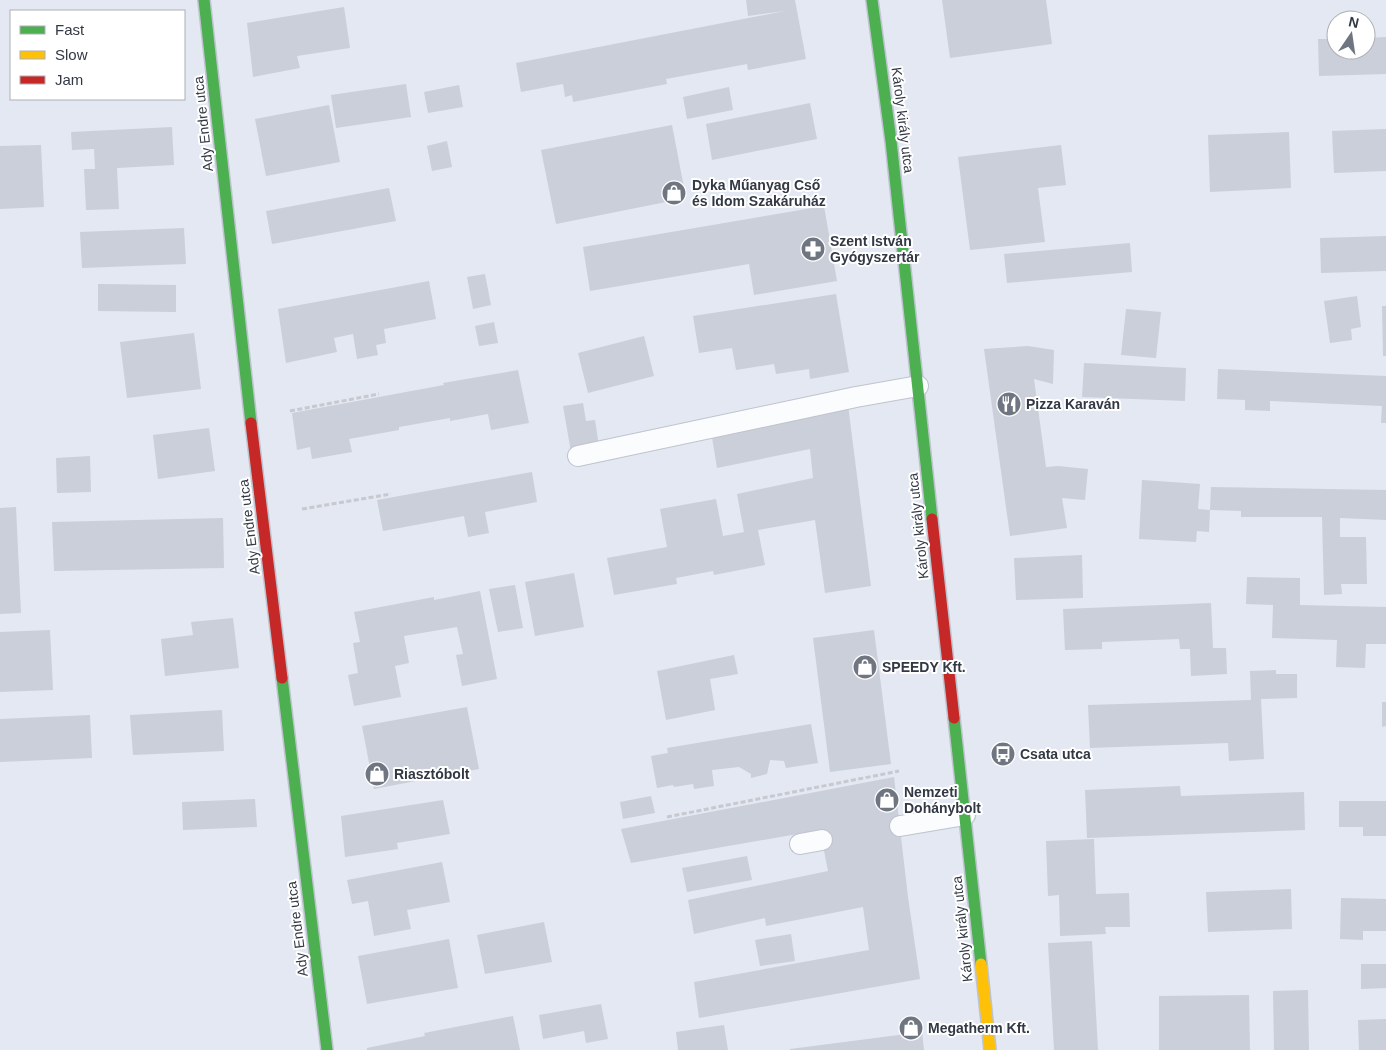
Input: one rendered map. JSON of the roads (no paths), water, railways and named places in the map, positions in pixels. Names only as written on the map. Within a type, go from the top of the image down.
[{"type":"street","name":"Ady Endre utca","points":[[204,0],[250,411],[327,1050]]},
{"type":"street","name":"Károly király utca","points":[[872,0],[891,141],[990,1050]]},
{"type":"lane","points":[[578,456],[856,397],[918,386]]},
{"type":"lane","points":[[900,826],[965,814]]},
{"type":"lane","points":[[800,844],[822,840]]},
{"type":"place","name":"Dyka Műanyag Cső és Idom Szakáruház","points":[[674,193]]},
{"type":"place","name":"Szent István Gyógyszertár","points":[[813,249]]},
{"type":"place","name":"Pizza Karaván","points":[[1009,404]]},
{"type":"place","name":"SPEEDY Kft.","points":[[865,667]]},
{"type":"place","name":"Csata utca","points":[[1003,754]]},
{"type":"place","name":"Riasztóbolt","points":[[377,774]]},
{"type":"place","name":"Nemzeti Dohánybolt","points":[[887,800]]},
{"type":"place","name":"Megatherm Kft.","points":[[911,1028]]}]
